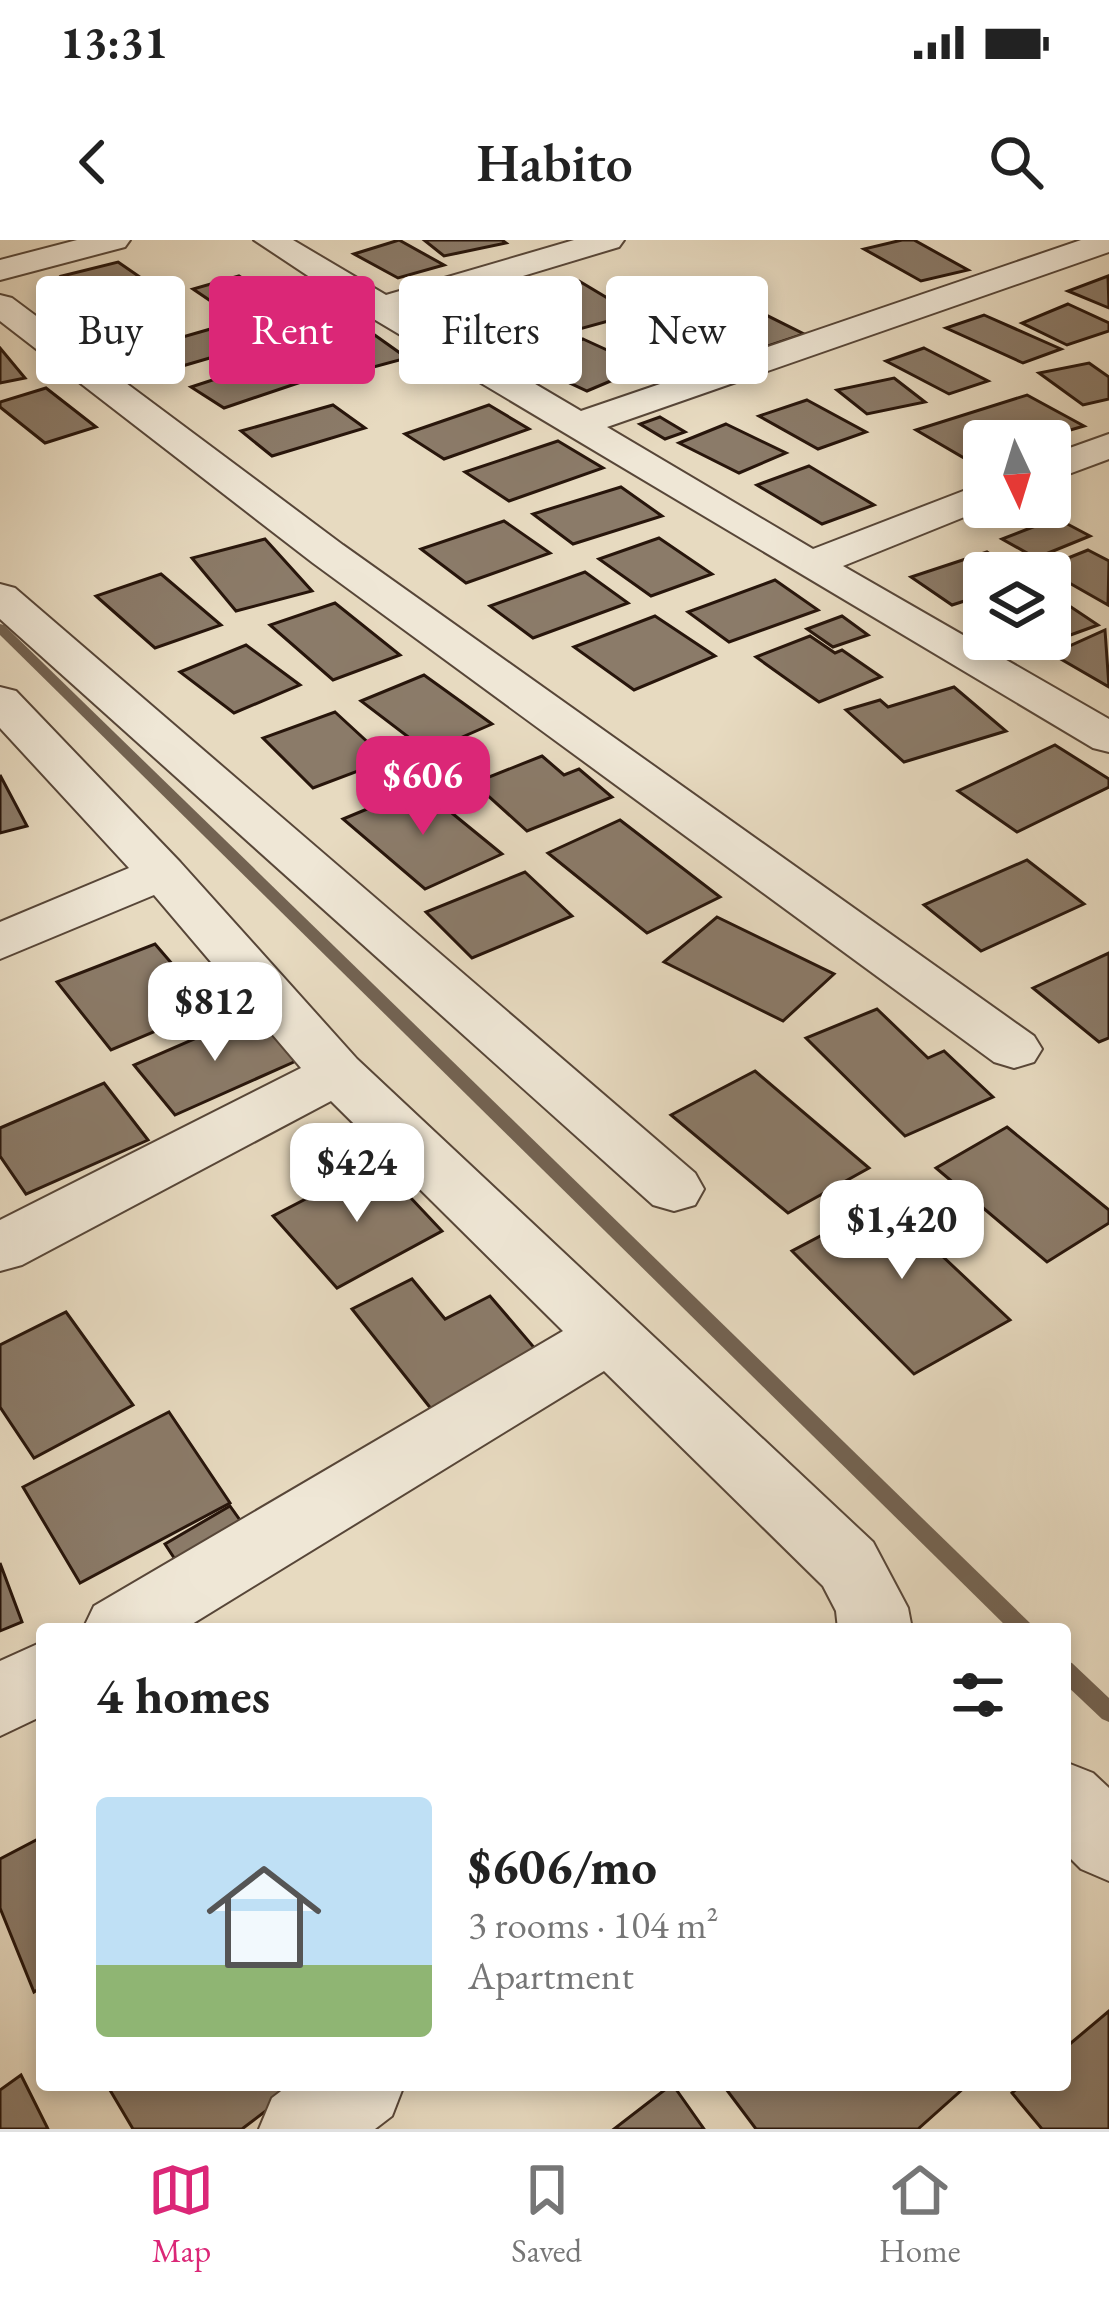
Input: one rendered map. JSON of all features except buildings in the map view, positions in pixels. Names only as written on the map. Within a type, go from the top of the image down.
[{"type":"street","points":[[0,270],[114,240]]},
{"type":"street","points":[[270,240],[810,565],[1109,738]]},
{"type":"street","points":[[379,308],[608,240]]},
{"type":"street","points":[[577,425],[1109,241]]},
{"type":"street","points":[[0,305],[328,554],[1014,1049]]},
{"type":"street","points":[[1071,460],[1109,445]]},
{"type":"street","points":[[810,565],[963,503]]},
{"type":"street","points":[[0,597],[674,1190]]},
{"type":"street","points":[[4,711],[162,873],[337,1073],[848,1564],[880,1622]]},
{"type":"street","points":[[0,942],[162,873]]},
{"type":"street","points":[[0,1248],[337,1073]]},
{"type":"street","points":[[130,1623],[608,1336]]},
{"type":"street","points":[[0,1701],[36,1680]]},
{"type":"street","points":[[1071,1805],[1109,1843]]},
{"type":"street","points":[[303,2129],[353,2091]]},
{"type":"waterway","points":[[0,628],[1017,1623]]},
{"type":"waterway","points":[[1071,1676],[1109,1712]]}]
